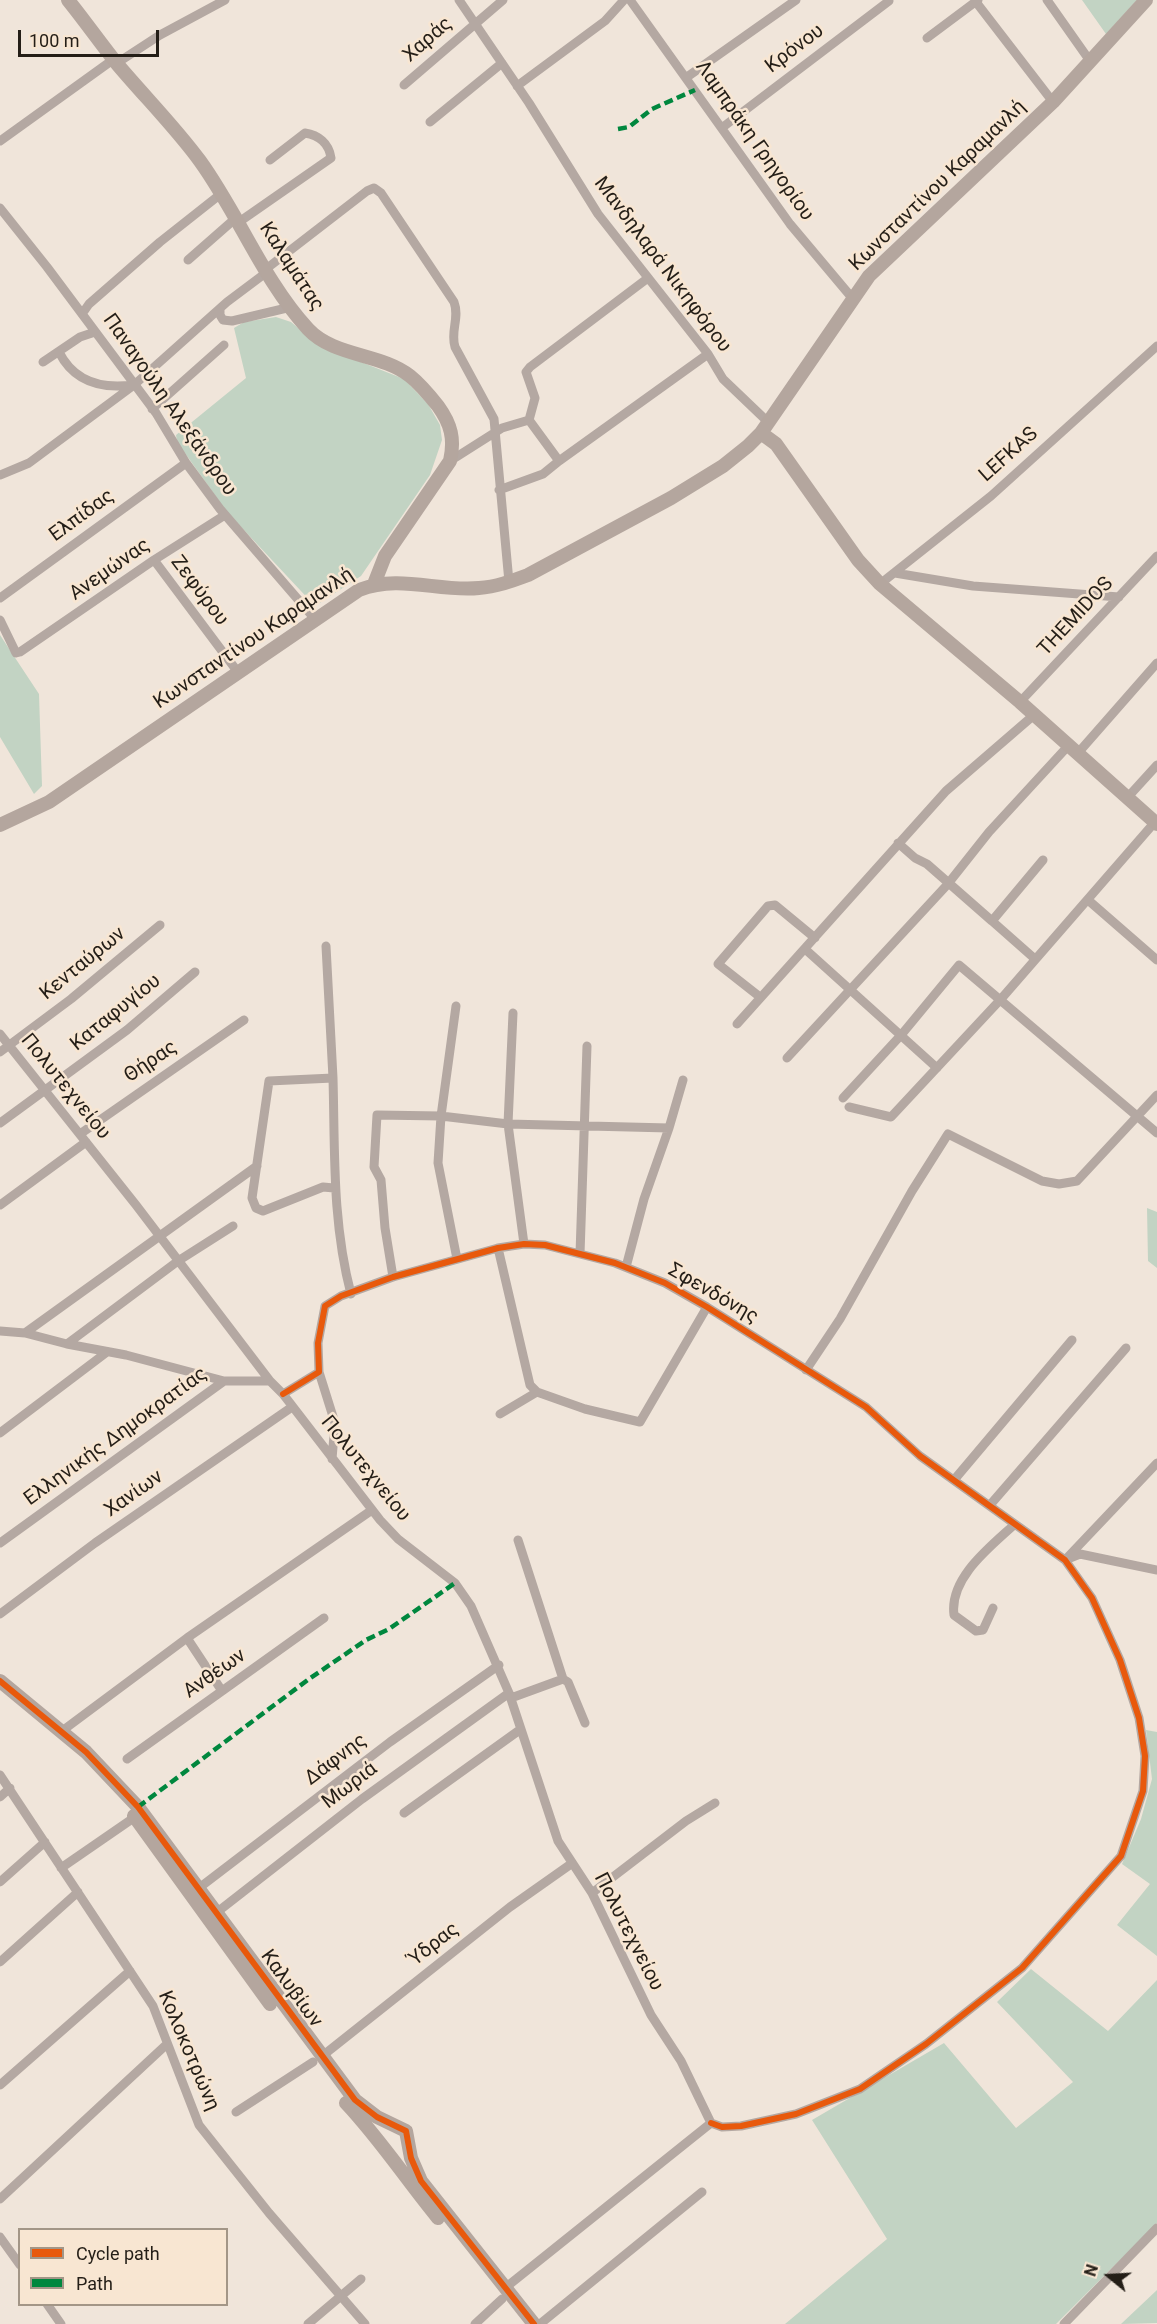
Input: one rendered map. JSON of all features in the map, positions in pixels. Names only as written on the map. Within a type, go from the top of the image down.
[{"type":"main road","name":"Καλαμάτας","points":[[68,0],[115,61],[200,160],[267,270],[309,331],[330,344],[379,361],[410,376],[446,417],[453,439],[450,461]]},
{"type":"main road","name":"Κωνσταντίνου Καραμανλή","points":[[0,825],[49,802],[314,618],[359,590],[374,584],[402,581],[478,589],[509,582],[528,575],[671,498],[723,466],[765,427],[869,276],[1053,102],[1146,0]]},
{"type":"main road","points":[[765,427],[858,560],[880,584],[1020,702],[1156,823]]},
{"type":"main road","points":[[374,584],[385,556],[450,461]]},
{"type":"main road","name":"Καλυβίων","points":[[0,1681],[62,1731],[126,1793],[199,1888],[317,2060],[366,2110],[406,2131],[411,2158],[421,2181],[524,2324]]},
{"type":"main road","name":"Καλυβίων","points":[[0,1693],[81,1759],[135,1817],[388,2153],[504,2294],[534,2324]]},
{"type":"main road","points":[[379,2141],[383,2130],[393,2125]]},
{"type":"main road","points":[[388,2153],[402,2153],[409,2140]]},
{"type":"street","points":[[0,141],[115,61],[225,0]]},
{"type":"street","name":"Μανδηλαρά Νικηφόρου","points":[[459,0],[598,214],[708,354],[723,379],[765,427]]},
{"type":"street","name":"Χαράς","points":[[404,85],[503,0]]},
{"type":"street","points":[[517,86],[630,0]]},
{"type":"street","name":"Λαμπράκη Γρηγορίου","points":[[630,0],[723,127],[790,224],[853,299]]},
{"type":"street","points":[[687,77],[796,0]]},
{"type":"street","points":[[1047,0],[1090,61]]},
{"type":"street","name":"Κρόνου","points":[[723,127],[889,1]]},
{"type":"street","points":[[927,38],[977,1],[1053,102]]},
{"type":"street","points":[[430,122],[502,63]]},
{"type":"street","points":[[188,260],[238,220],[331,158],[330,149],[323,141],[305,133],[270,160]]},
{"type":"street","points":[[0,475],[29,463],[134,385],[242,290],[374,188],[381,193],[454,302],[458,313],[452,335],[455,347],[494,419],[509,582]]},
{"type":"street","points":[[82,314],[89,304],[160,242],[222,194]]},
{"type":"street","name":"Παναγούλη Αλεξάνδρου","points":[[0,208],[10,218],[152,409],[186,463],[225,515],[282,578],[314,618]]},
{"type":"street","points":[[559,461],[530,420],[535,398],[526,372],[648,278]]},
{"type":"street","points":[[220,310],[223,320],[232,321],[291,307]]},
{"type":"street","points":[[43,362],[80,337],[95,332]]},
{"type":"street","points":[[152,409],[224,345]]},
{"type":"street","name":"LEFKAS","points":[[880,584],[992,496],[1157,346]]},
{"type":"street","points":[[59,352],[65,363],[82,379],[97,385],[115,387],[134,385]]},
{"type":"street","points":[[499,490],[543,474],[708,354]]},
{"type":"street","points":[[450,461],[496,432],[530,420]]},
{"type":"street","name":"Ελπίδας","points":[[0,598],[186,463]]},
{"type":"street","name":"Ανεμώνας","points":[[0,621],[16,653],[84,611],[154,560],[225,515]]},
{"type":"street","name":"THEMIDOS","points":[[1020,702],[1157,556]]},
{"type":"street","name":"Ζεφύρου","points":[[154,560],[237,671]]},
{"type":"street","points":[[895,573],[973,586],[1119,597]]},
{"type":"street","points":[[787,1058],[948,885],[989,832],[1157,663]]},
{"type":"street","points":[[737,1024],[946,791],[1034,715]]},
{"type":"street","points":[[1127,798],[1157,765]]},
{"type":"street","points":[[849,1107],[891,1117],[1001,999],[1156,823]]},
{"type":"street","points":[[898,843],[915,858],[927,864],[948,885],[1035,959]]},
{"type":"street","points":[[992,921],[1043,860]]},
{"type":"street","points":[[1088,900],[1157,960]]},
{"type":"street","points":[[760,998],[718,964],[768,906],[775,905],[815,938]]},
{"type":"street","name":"Κενταύρων","points":[[0,1052],[71,999],[160,925]]},
{"type":"street","points":[[326,946],[333,1078],[334,1188],[339,1247],[351,1294]]},
{"type":"street","points":[[805,949],[938,1068]]},
{"type":"street","points":[[843,1098],[902,1034],[959,965],[1157,1133]]},
{"type":"street","name":"Καταφυγίου","points":[[0,1123],[126,1030],[195,972]]},
{"type":"street","points":[[456,1006],[441,1116],[438,1163],[457,1259]]},
{"type":"street","points":[[513,1013],[508,1124],[524,1244]]},
{"type":"street","name":"Θήρας","points":[[80,1134],[244,1020]]},
{"type":"street","name":"Πολυτεχνείου","points":[[0,1034],[372,1510],[398,1539],[455,1583],[471,1606],[499,1665],[558,1841],[592,1893],[651,2015],[681,2061],[711,2123]]},
{"type":"street","points":[[580,1254],[587,1046]]},
{"type":"street","points":[[333,1078],[269,1081],[252,1198],[255,1208],[263,1211],[323,1187],[334,1188]]},
{"type":"street","points":[[626,1268],[644,1199],[683,1080]]},
{"type":"street","points":[[806,1370],[840,1319],[912,1191],[948,1134],[1042,1181],[1059,1184],[1077,1181],[1157,1095]]},
{"type":"street","points":[[393,1277],[385,1228],[381,1180],[374,1167],[377,1115],[441,1116],[508,1124],[669,1128]]},
{"type":"street","points":[[0,1205],[86,1142]]},
{"type":"street","points":[[25,1333],[158,1234],[256,1166]]},
{"type":"street","points":[[67,1344],[178,1261],[233,1226]]},
{"type":"street","name":"Σφενδόνης","points":[[319,1372],[318,1343],[325,1306],[351,1294],[393,1277],[498,1248],[524,1244],[544,1245],[580,1254],[665,1283],[866,1407],[920,1456],[1065,1560],[1092,1598],[1110,1636],[1139,1718],[1145,1756],[1143,1791],[1121,1856],[1022,1968],[926,2044],[860,2089],[796,2114],[741,2126],[722,2127],[711,2123]]},
{"type":"street","points":[[498,1248],[530,1385],[537,1392],[585,1409],[640,1422],[707,1307]]},
{"type":"street","points":[[0,1331],[25,1333],[67,1344],[126,1355],[224,1381],[270,1381]]},
{"type":"street","points":[[954,1480],[1072,1340]]},
{"type":"street","points":[[990,1505],[1126,1348]]},
{"type":"street","points":[[0,1433],[106,1352]]},
{"type":"street","points":[[283,1394],[319,1372],[335,1423],[332,1459]]},
{"type":"street","name":"Ελληνικής Δημοκρατίας","points":[[0,1544],[224,1381]]},
{"type":"street","points":[[500,1414],[537,1392]]},
{"type":"street","name":"Χανίων","points":[[0,1614],[95,1543],[292,1407]]},
{"type":"street","points":[[1065,1560],[1157,1463]]},
{"type":"street","points":[[62,1731],[187,1638],[372,1510]]},
{"type":"street","points":[[993,1608],[983,1630],[976,1631],[954,1615],[955,1592],[987,1550],[1015,1524]]},
{"type":"street","points":[[518,1540],[563,1679],[568,1682],[585,1723]]},
{"type":"street","points":[[1065,1560],[1080,1554],[1157,1570]]},
{"type":"street","name":"Ανθέων","points":[[127,1759],[324,1618]]},
{"type":"street","points":[[187,1638],[222,1691]]},
{"type":"street","name":"Δάφνης","points":[[199,1888],[390,1742],[499,1665]]},
{"type":"street","name":"Μωριά","points":[[216,1913],[380,1785],[510,1695],[563,1679]]},
{"type":"street","points":[[404,1813],[521,1729]]},
{"type":"street","name":"Κολοκοτρώνη","points":[[0,1775],[153,2006],[199,2125],[339,2296],[365,2324]]},
{"type":"street","points":[[0,1797],[10,1788]]},
{"type":"street","points":[[592,1893],[686,1821],[715,1803]]},
{"type":"street","points":[[61,1868],[135,1817]]},
{"type":"street","points":[[0,1882],[45,1842]]},
{"type":"street","name":"Ύδρας","points":[[236,2112],[317,2060],[510,1907],[571,1864]]},
{"type":"street","points":[[0,1962],[78,1892]]},
{"type":"street","points":[[0,2085],[130,1971]]},
{"type":"street","points":[[0,2199],[167,2044]]},
{"type":"street","points":[[475,2324],[504,2294],[711,2123]]},
{"type":"street","points":[[540,2324],[702,2192]]},
{"type":"street","points":[[1064,2324],[1157,2228]]},
{"type":"street","points":[[0,2237],[18,2262]]},
{"type":"street","points":[[308,2324],[361,2279]]},
{"type":"street","points":[[48,2306],[61,2324]]},
{"type":"green space","points":[[1082,0],[1137,0],[1106,34]]},
{"type":"green space","points":[[276,317],[291,322],[318,345],[404,379],[428,404],[440,425],[442,440],[430,475],[361,576],[315,606],[227,512],[177,442],[176,435],[246,378],[234,328],[244,322]]},
{"type":"green space","points":[[0,635],[39,694],[42,786],[34,794],[0,737]]},
{"type":"green space","points":[[1147,1208],[1157,1212],[1157,1268],[1148,1261]]},
{"type":"green space","points":[[1146,1730],[1157,1732],[1157,1956],[1117,1925],[1150,1884],[1122,1864],[1141,1819],[1152,1779]]},
{"type":"green space","points":[[1031,1969],[1108,2031],[1157,1980],[1157,2223],[1056,2324],[785,2324],[887,2239],[812,2120],[944,2043],[1016,2128],[1073,2082],[997,2002]]},
{"type":"green space","points":[[1157,2290],[1157,2323],[1121,2324]]},
{"type":"marked path","points":[[618,129],[629,127],[652,109],[695,90]]},
{"type":"marked path","points":[[138,1807],[309,1679],[366,1640],[389,1629],[455,1583]]},
{"type":"cycle path","points":[[283,1394],[319,1372],[318,1343],[325,1306],[341,1296],[393,1277],[498,1248],[524,1244],[545,1245],[615,1263],[665,1283],[866,1407],[920,1456],[1065,1560],[1092,1598],[1120,1660],[1139,1718],[1145,1756],[1143,1791],[1121,1856],[1022,1968],[926,2044],[860,2089],[796,2114],[741,2126],[722,2127],[711,2123]]},
{"type":"cycle path","points":[[0,1681],[86,1752],[138,1807],[355,2100],[377,2117],[406,2131],[411,2158],[421,2181],[534,2324]]}]
